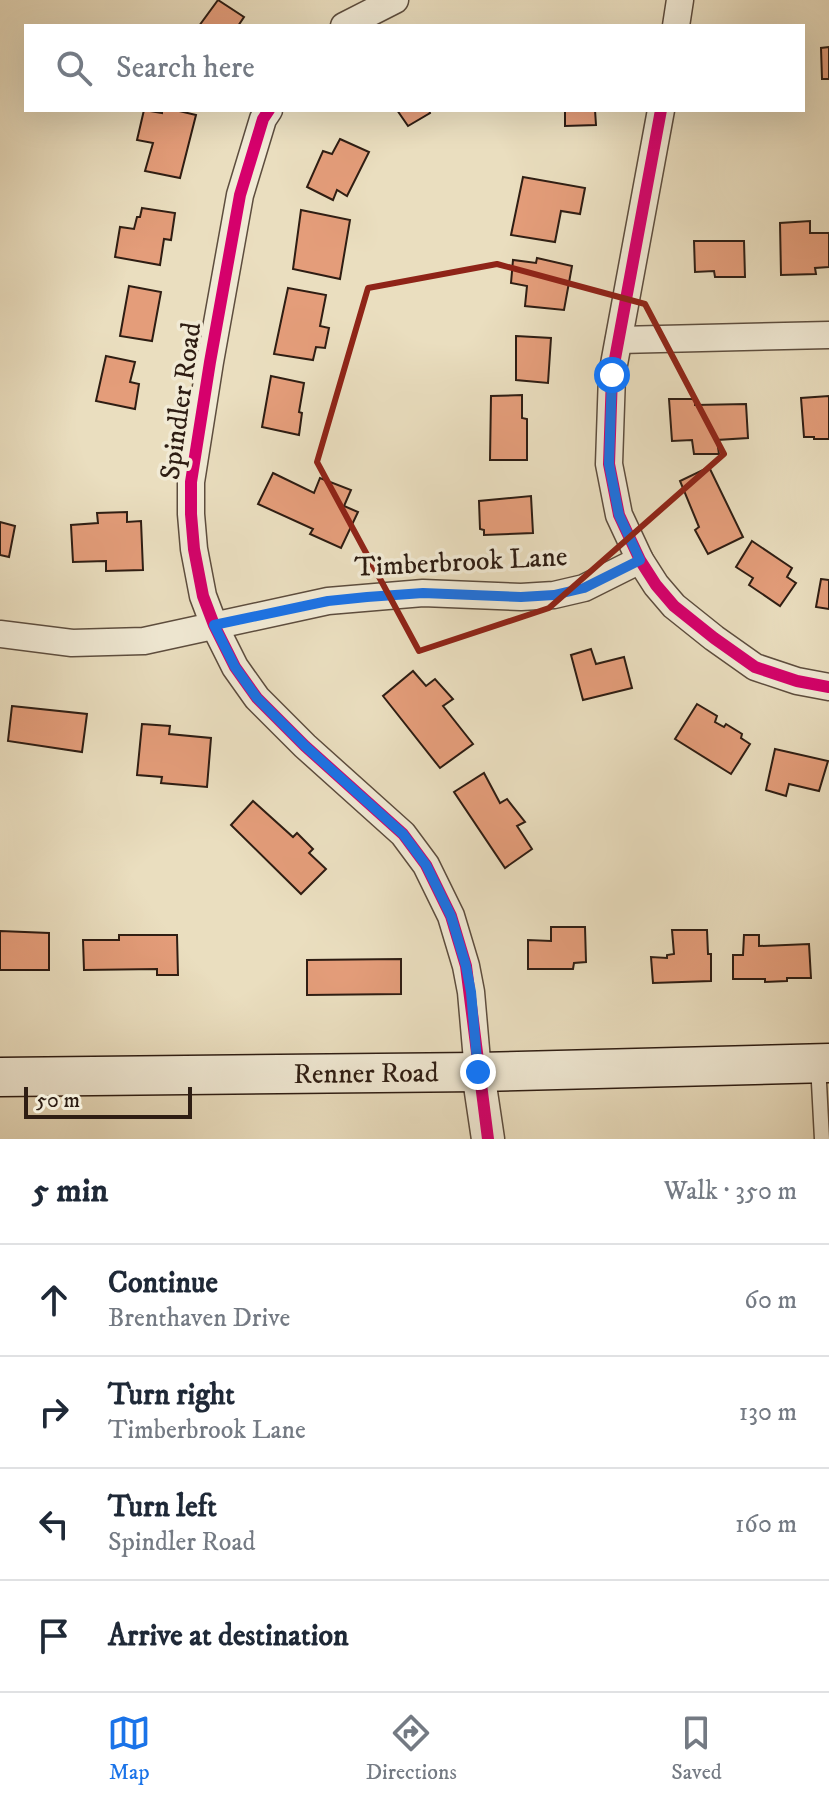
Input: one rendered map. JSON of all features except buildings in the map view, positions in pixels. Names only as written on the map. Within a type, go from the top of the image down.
[{"type":"main road","name":"Renner Road","points":[[0,1077],[478,1072],[824,1063]]},
{"type":"street","points":[[348,24],[395,0]]},
{"type":"street","points":[[676,24],[680,0]]},
{"type":"street","name":"Spindler Road","points":[[268,112],[240,195],[191,482],[194,549],[203,596],[235,667],[257,698],[305,746],[403,834],[426,865],[451,916],[466,966],[488,1139]]},
{"type":"street","points":[[661,112],[612,375],[609,464],[619,515],[640,560],[674,606],[755,667],[797,681],[829,687]]},
{"type":"street","points":[[619,340],[829,335]]},
{"type":"street","name":"Timberbrook Lane","points":[[0,634],[72,643],[144,641],[328,601],[423,593],[521,597],[554,595],[584,588],[640,560]]},
{"type":"lane","points":[[821,1139],[824,1063]]},
{"type":"highlighted area","points":[[497,264],[645,304],[724,454],[549,608],[419,651],[317,462],[368,288]]},
{"type":"cycle path","points":[[268,112],[240,195],[191,482],[194,549],[203,596],[235,667],[257,698],[305,746],[403,834],[426,865],[451,916],[466,966],[488,1139]]},
{"type":"cycle path","points":[[661,112],[612,375],[609,464],[619,515],[640,560],[674,606],[755,667],[797,681],[829,687]]},
{"type":"route","points":[[478,1072],[466,966],[451,916],[426,865],[403,834],[305,746],[257,698],[235,667],[214,625],[328,601],[367,597],[423,593],[521,597],[554,595],[584,588],[640,560],[619,515],[609,464],[612,375]]}]
